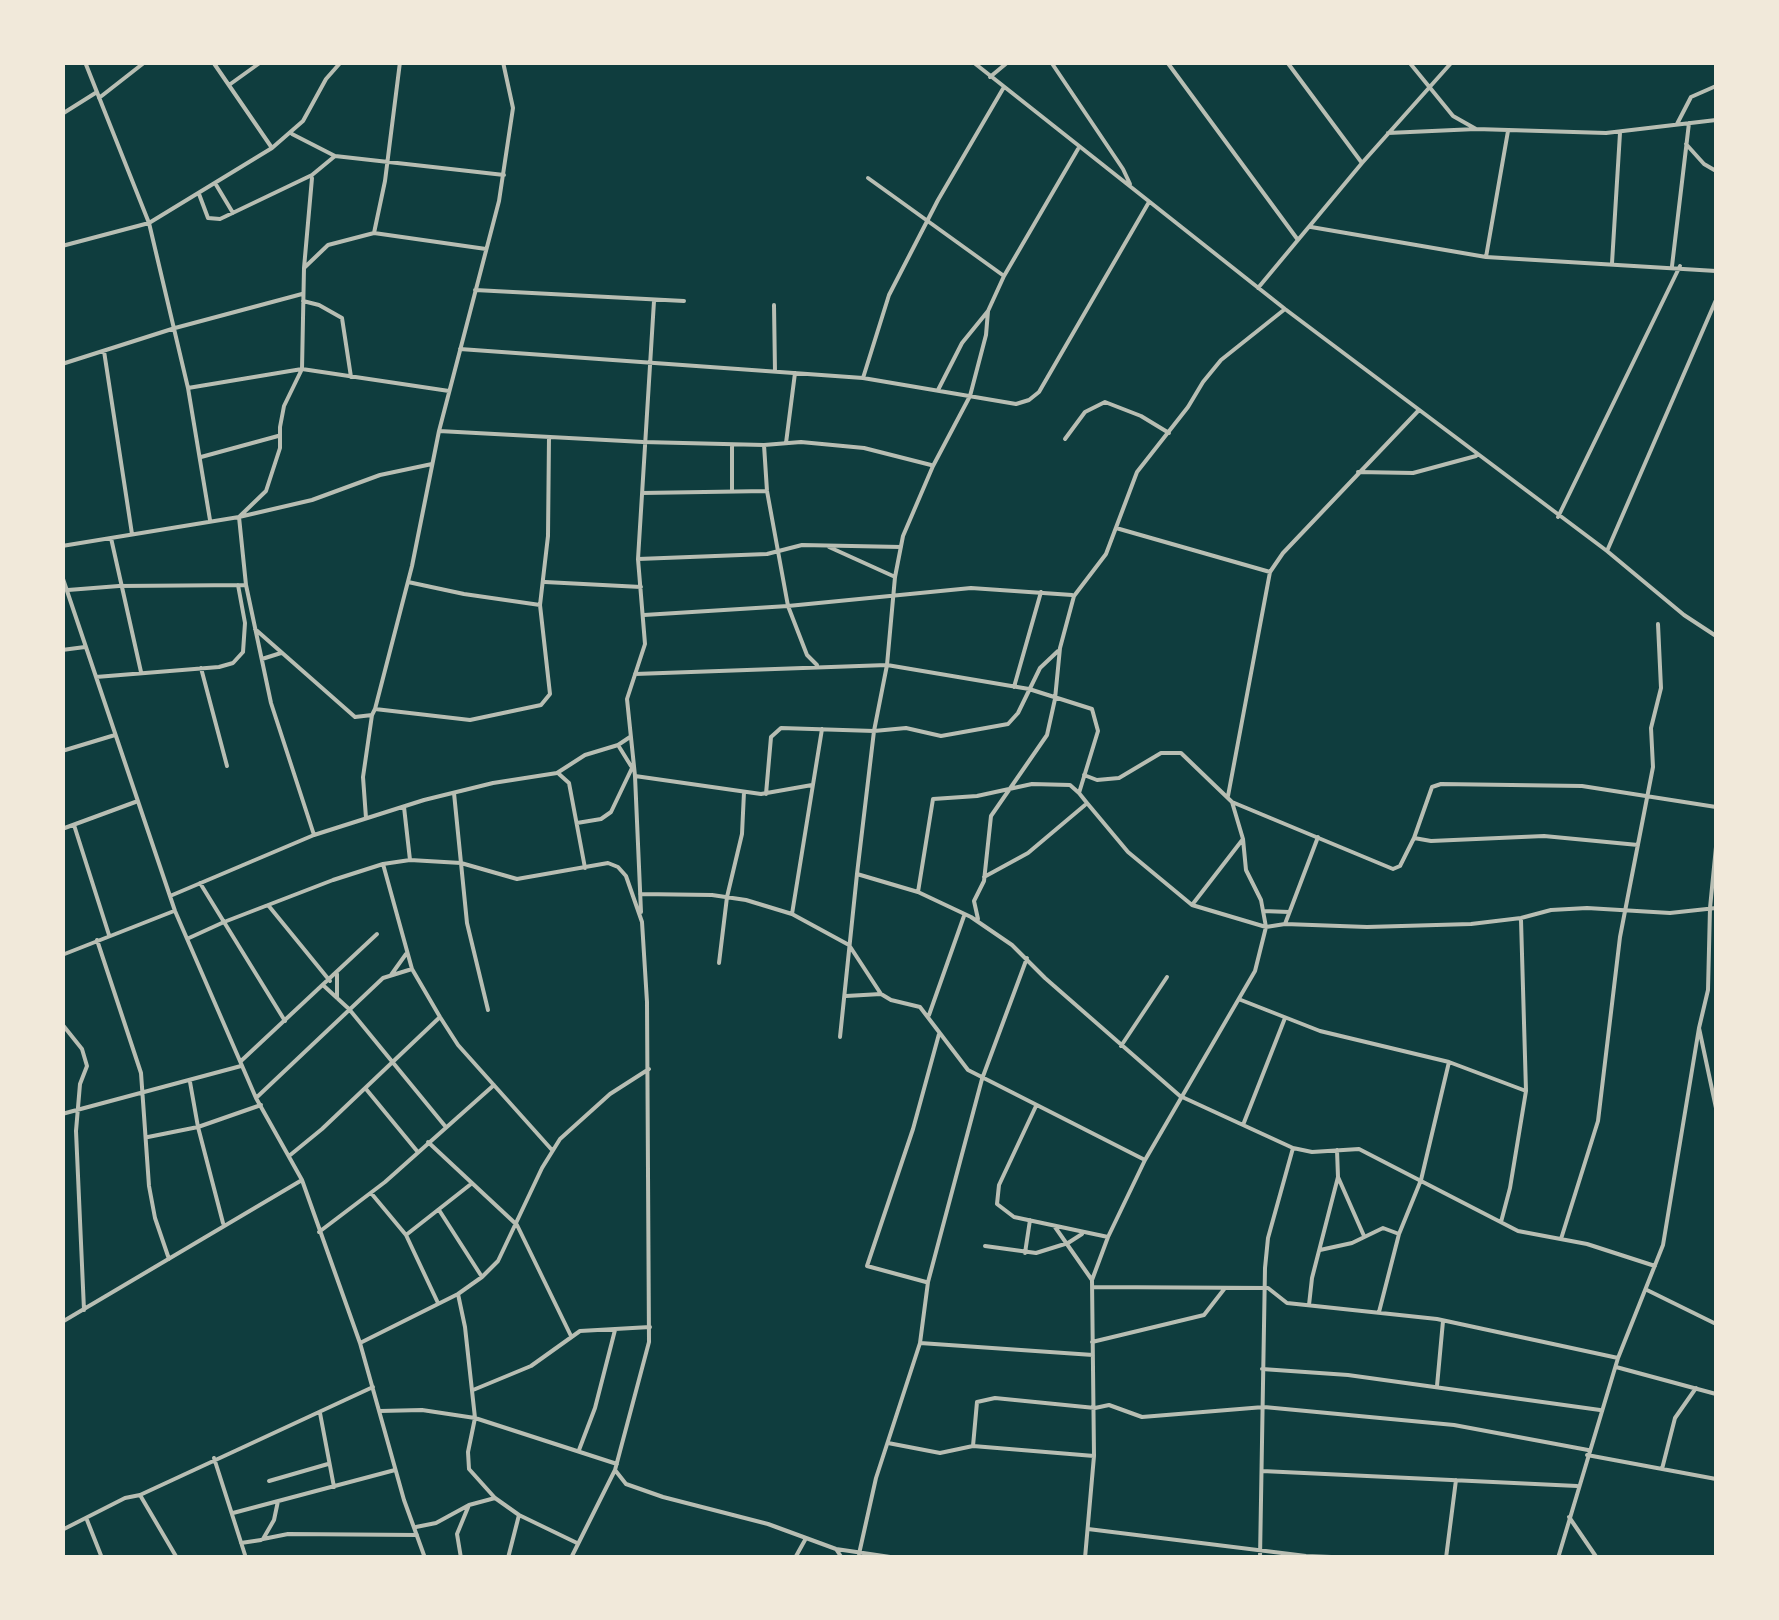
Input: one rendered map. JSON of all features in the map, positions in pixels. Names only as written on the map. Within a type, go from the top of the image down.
[{"type":"street","points":[[85,62],[149,223],[188,388],[210,520]]},
{"type":"street","points":[[99,98],[144,62]]},
{"type":"street","points":[[213,62],[272,148]]},
{"type":"street","points":[[229,85],[261,62]]},
{"type":"street","points":[[62,246],[149,223],[272,148],[303,122],[326,79],[341,62]]},
{"type":"street","points":[[374,233],[400,62]]},
{"type":"street","points":[[366,818],[363,777],[372,715],[408,582],[439,430],[504,175],[513,108],[503,62]]},
{"type":"street","points":[[973,62],[1285,309],[1716,636]]},
{"type":"street","points":[[990,77],[1008,62]]},
{"type":"street","points":[[1051,62],[1124,168],[1131,187]]},
{"type":"street","points":[[1167,62],[1299,242]]},
{"type":"street","points":[[1287,62],[1362,163]]},
{"type":"street","points":[[1410,62],[1453,116],[1476,129]]},
{"type":"street","points":[[1258,288],[1452,62]]},
{"type":"street","points":[[1677,124],[1691,98],[1716,86]]},
{"type":"street","points":[[862,378],[889,296],[1004,88]]},
{"type":"street","points":[[62,114],[96,92]]},
{"type":"street","points":[[1388,133],[1476,129],[1575,134],[1716,120]]},
{"type":"street","points":[[1672,266],[1689,123]]},
{"type":"street","points":[[1486,257],[1508,131]]},
{"type":"street","points":[[1612,264],[1620,132]]},
{"type":"street","points":[[292,134],[334,156],[504,175]]},
{"type":"street","points":[[1686,144],[1716,171]]},
{"type":"street","points":[[938,390],[962,343],[988,311],[1004,276],[1080,147]]},
{"type":"street","points":[[199,194],[208,218],[220,219],[312,175],[334,156]]},
{"type":"street","points":[[240,516],[266,491],[276,468],[284,406],[302,369],[304,268],[312,175]]},
{"type":"street","points":[[868,178],[1004,276]]},
{"type":"street","points":[[215,182],[233,213]]},
{"type":"street","points":[[460,349],[862,378],[1016,404],[1039,392],[1150,202]]},
{"type":"street","points":[[1311,227],[1486,257],[1716,271]]},
{"type":"street","points":[[304,268],[328,244],[374,233],[486,249]]},
{"type":"street","points":[[1558,517],[1680,266]]},
{"type":"street","points":[[475,290],[684,302]]},
{"type":"street","points":[[62,364],[175,328],[303,298],[342,318],[351,377]]},
{"type":"street","points":[[1607,551],[1716,300]]},
{"type":"street","points":[[572,1557],[616,1467],[646,1364],[650,1327],[649,1069],[635,776],[627,700],[645,644],[638,559],[654,301]]},
{"type":"street","points":[[774,305],[775,372]]},
{"type":"street","points":[[983,925],[976,916],[974,901],[984,877],[991,816],[1042,744],[1055,699],[1060,648],[1074,596],[1106,554],[1137,472],[1221,360],[1285,309]]},
{"type":"street","points":[[840,1037],[874,730],[887,665],[894,576],[901,546],[933,466],[970,396],[986,335],[988,311]]},
{"type":"street","points":[[104,351],[132,534]]},
{"type":"street","points":[[188,388],[302,369],[449,391]]},
{"type":"street","points":[[786,443],[795,373]]},
{"type":"street","points":[[1065,440],[1086,412],[1105,402],[1142,416],[1169,433]]},
{"type":"street","points":[[1228,796],[1270,572],[1282,553],[1418,410]]},
{"type":"street","points":[[439,430],[643,442],[864,448],[933,466]]},
{"type":"street","points":[[201,457],[280,436]]},
{"type":"street","points":[[376,709],[470,720],[546,702],[550,688],[540,605],[548,536],[549,437]]},
{"type":"street","points":[[732,444],[732,491]]},
{"type":"street","points":[[764,445],[767,491],[788,606],[806,654],[819,667]]},
{"type":"street","points":[[1358,472],[1413,473],[1478,456]]},
{"type":"street","points":[[62,546],[240,516],[312,500],[380,475],[432,464]]},
{"type":"street","points":[[642,493],[767,491]]},
{"type":"street","points":[[240,516],[246,585],[271,703],[314,835]]},
{"type":"street","points":[[1116,528],[1270,572]]},
{"type":"street","points":[[111,538],[141,672]]},
{"type":"street","points":[[638,559],[777,552],[802,545],[901,546]]},
{"type":"street","points":[[824,546],[894,576]]},
{"type":"street","points":[[62,576],[175,911],[256,1098],[302,1180],[360,1343],[395,1470],[426,1558]]},
{"type":"street","points":[[408,582],[540,605]]},
{"type":"street","points":[[544,582],[640,587]]},
{"type":"street","points":[[96,677],[232,663],[243,652],[245,623],[238,585]]},
{"type":"street","points":[[68,590],[246,585]]},
{"type":"street","points":[[644,615],[971,588],[1074,596]]},
{"type":"street","points":[[1014,686],[1041,592]]},
{"type":"street","points":[[1560,1239],[1598,1121],[1624,910],[1653,767],[1651,728],[1661,688],[1658,624]]},
{"type":"street","points":[[256,629],[355,717],[372,715]]},
{"type":"street","points":[[62,650],[86,647]]},
{"type":"street","points":[[766,794],[771,738],[781,728],[906,728],[952,736],[1008,724],[1018,713],[1040,668],[1060,648]]},
{"type":"street","points":[[262,659],[281,652]]},
{"type":"street","points":[[635,674],[887,665],[1014,686],[1079,704],[1096,715],[1095,746],[1080,793]]},
{"type":"street","points":[[201,668],[227,766]]},
{"type":"street","points":[[379,696],[390,710]]},
{"type":"street","points":[[792,914],[822,728]]},
{"type":"street","points":[[62,750],[115,735]]},
{"type":"street","points":[[170,896],[314,835],[366,818],[454,793],[556,774],[585,755],[630,737]]},
{"type":"street","points":[[618,745],[633,766]]},
{"type":"street","points":[[1084,775],[1098,780],[1119,778],[1160,753],[1174,751],[1228,796],[1244,838],[1250,883],[1264,911],[1266,928],[1255,971],[1241,1000],[1145,1160],[1092,1280],[1094,1456],[1085,1558]]},
{"type":"street","points":[[577,823],[601,819],[611,812],[633,766]]},
{"type":"street","points":[[556,774],[565,776],[569,783],[585,868]]},
{"type":"street","points":[[635,776],[766,794],[812,784]]},
{"type":"street","points":[[918,892],[934,799],[1060,784],[1070,785],[1080,793],[1128,852],[1192,905],[1266,928],[1285,924],[1470,924],[1552,910],[1670,914],[1713,908]]},
{"type":"street","points":[[1232,802],[1393,869],[1400,866],[1414,838],[1432,787],[1441,784],[1582,786],[1716,806]]},
{"type":"street","points":[[719,962],[727,897],[742,834],[744,792]]},
{"type":"street","points":[[454,793],[468,922],[488,1010]]},
{"type":"street","points":[[62,829],[138,802]]},
{"type":"street","points":[[984,877],[1028,853],[1087,803]]},
{"type":"street","points":[[404,806],[410,860]]},
{"type":"street","points":[[74,825],[109,935]]},
{"type":"street","points":[[1414,838],[1431,841],[1544,836],[1638,845]]},
{"type":"street","points":[[1285,924],[1318,837]]},
{"type":"street","points":[[1192,905],[1244,838]]},
{"type":"street","points":[[1558,1558],[1618,1358],[1668,1222],[1708,990],[1716,847]]},
{"type":"street","points":[[188,939],[268,905],[383,864],[410,860],[461,863],[517,879],[608,863],[618,866],[626,876],[642,922]]},
{"type":"street","points":[[383,864],[412,969],[440,1017],[458,1045],[552,1150]]},
{"type":"street","points":[[857,874],[918,892],[983,925],[1026,958],[1180,1096],[1293,1148],[1312,1152],[1359,1149],[1518,1231],[1655,1266]]},
{"type":"street","points":[[200,883],[285,1021]]},
{"type":"street","points":[[640,894],[727,897],[792,914],[848,945],[881,994],[920,1006],[958,1060],[982,1079],[1145,1160]]},
{"type":"street","points":[[268,905],[330,981]]},
{"type":"street","points":[[62,955],[175,911]]},
{"type":"street","points":[[1264,911],[1289,912]]},
{"type":"street","points":[[929,1015],[965,914]]},
{"type":"street","points":[[1501,1222],[1526,1091],[1521,918]]},
{"type":"street","points":[[62,1114],[190,1082],[242,1064],[377,934]]},
{"type":"street","points":[[97,940],[123,1010],[145,1093],[152,1202],[169,1259]]},
{"type":"street","points":[[256,1098],[348,1009],[391,974],[407,953]]},
{"type":"street","points":[[859,1554],[920,1343],[928,1282],[982,1079],[1026,958]]},
{"type":"street","points":[[322,969],[338,972]]},
{"type":"street","points":[[391,974],[412,969]]},
{"type":"street","points":[[337,998],[338,972]]},
{"type":"street","points":[[1121,1046],[1167,977]]},
{"type":"street","points":[[324,986],[348,1009],[446,1127]]},
{"type":"street","points":[[1708,990],[1716,992]]},
{"type":"street","points":[[844,996],[881,994]]},
{"type":"street","points":[[1241,1000],[1320,1031],[1449,1062],[1526,1091]]},
{"type":"street","points":[[289,1156],[440,1017]]},
{"type":"street","points":[[1243,1126],[1285,1018]]},
{"type":"street","points":[[62,1024],[86,1056],[78,1108],[79,1249],[84,1310]]},
{"type":"street","points":[[1699,1028],[1716,1108]]},
{"type":"street","points":[[928,1282],[867,1266],[914,1129],[940,1034]]},
{"type":"street","points":[[1378,1314],[1399,1234],[1421,1180],[1449,1062]]},
{"type":"street","points":[[360,1343],[458,1294],[482,1277],[498,1261],[552,1150],[610,1094],[649,1069]]},
{"type":"street","points":[[190,1082],[224,1225]]},
{"type":"street","points":[[319,1232],[371,1194],[494,1085]]},
{"type":"street","points":[[365,1088],[417,1151]]},
{"type":"street","points":[[148,1137],[198,1128],[261,1105]]},
{"type":"street","points":[[1036,1106],[997,1196],[1001,1210],[1082,1234],[1108,1237]]},
{"type":"street","points":[[428,1142],[517,1224],[570,1336]]},
{"type":"street","points":[[1260,1554],[1268,1238],[1293,1148]]},
{"type":"street","points":[[1309,1305],[1338,1177],[1337,1150]]},
{"type":"street","points":[[1338,1177],[1364,1236]]},
{"type":"street","points":[[62,1322],[302,1180]]},
{"type":"street","points":[[406,1235],[472,1184]]},
{"type":"street","points":[[371,1194],[406,1235],[438,1303]]},
{"type":"street","points":[[439,1210],[482,1277]]},
{"type":"street","points":[[1026,1253],[1030,1220]]},
{"type":"street","points":[[1055,1227],[1092,1280]]},
{"type":"street","points":[[1320,1250],[1345,1245],[1384,1228],[1399,1234]]},
{"type":"street","points":[[986,1246],[1043,1252],[1082,1234]]},
{"type":"street","points":[[1091,1287],[1264,1288],[1287,1303],[1443,1321],[1618,1358]]},
{"type":"street","points":[[1092,1342],[1204,1315],[1225,1288]]},
{"type":"street","points":[[1646,1290],[1716,1324]]},
{"type":"street","points":[[458,1294],[475,1418],[469,1469],[496,1498],[519,1515],[578,1544]]},
{"type":"street","points":[[1438,1386],[1443,1321]]},
{"type":"street","points":[[473,1390],[530,1366],[580,1331],[650,1327]]},
{"type":"street","points":[[580,1450],[615,1329]]},
{"type":"street","points":[[920,1343],[1093,1356]]},
{"type":"street","points":[[1616,1367],[1716,1394]]},
{"type":"street","points":[[1262,1369],[1438,1386],[1601,1410]]},
{"type":"street","points":[[62,1530],[373,1387]]},
{"type":"street","points":[[1662,1469],[1674,1418],[1696,1388]]},
{"type":"street","points":[[973,1446],[979,1399],[1095,1408],[1109,1405],[1142,1417],[1264,1408],[1454,1425],[1716,1479]]},
{"type":"street","points":[[320,1410],[334,1486]]},
{"type":"street","points":[[380,1411],[436,1412],[475,1418],[580,1450],[616,1467],[626,1484],[768,1524],[836,1548],[897,1558]]},
{"type":"street","points":[[888,1443],[940,1453],[973,1446],[1094,1456]]},
{"type":"street","points":[[214,1458],[246,1558]]},
{"type":"street","points":[[269,1480],[328,1464]]},
{"type":"street","points":[[232,1512],[395,1470]]},
{"type":"street","points":[[1262,1471],[1577,1486]]},
{"type":"street","points":[[1446,1558],[1456,1480]]},
{"type":"street","points":[[140,1495],[177,1558]]},
{"type":"street","points":[[415,1527],[496,1498]]},
{"type":"street","points":[[263,1539],[274,1520],[278,1502]]},
{"type":"street","points":[[461,1558],[457,1534],[469,1505]]},
{"type":"street","points":[[508,1558],[519,1515]]},
{"type":"street","points":[[1569,1517],[1597,1558]]},
{"type":"street","points":[[88,1520],[102,1558]]},
{"type":"street","points":[[1088,1529],[1260,1554],[1357,1558]]},
{"type":"street","points":[[241,1544],[305,1534],[417,1535]]},
{"type":"street","points":[[795,1558],[805,1538]]},
{"type":"street","points":[[836,1548],[842,1558]]}]
